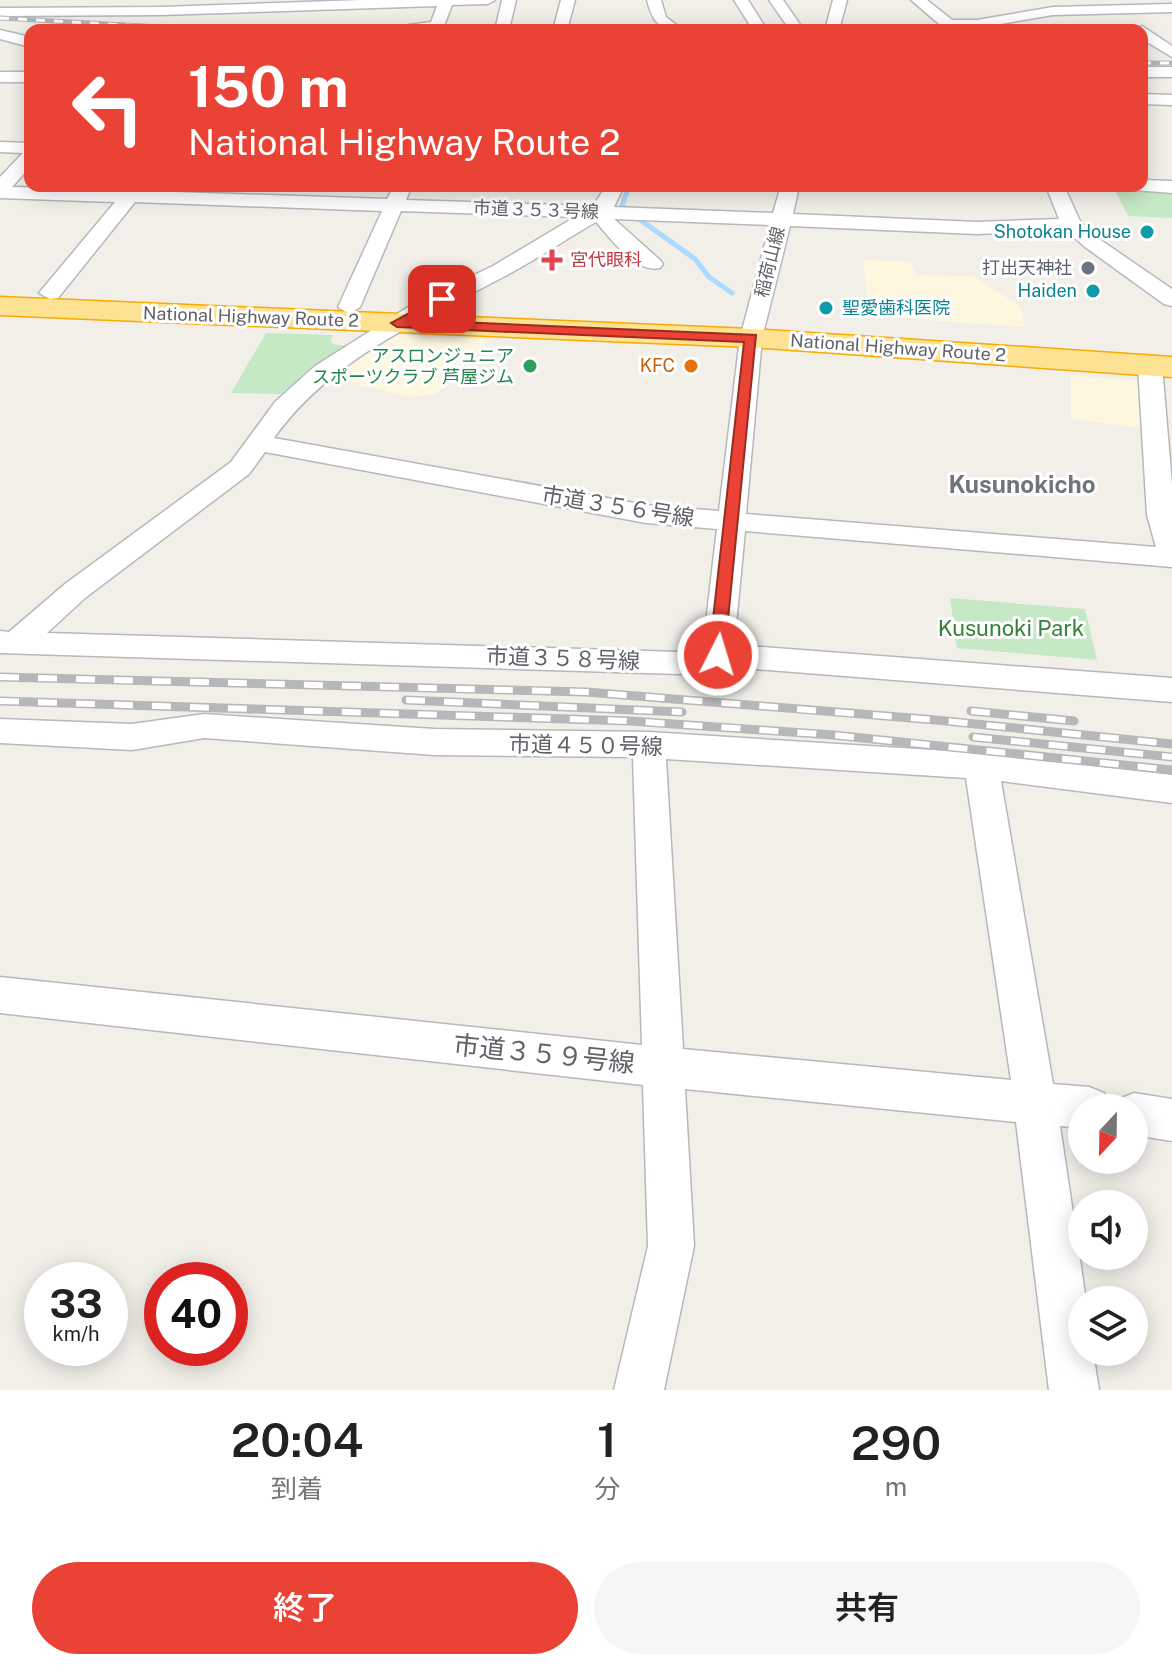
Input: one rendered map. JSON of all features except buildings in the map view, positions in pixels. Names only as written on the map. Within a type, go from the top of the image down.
[{"type":"highway","name":"National Highway Route 2","points":[[0,291],[349,307],[409,316]]},
{"type":"highway","name":"National Highway Route 2","points":[[0,306],[409,316],[753,330],[1165,362]]},
{"type":"street","points":[[0,12],[488,0]]},
{"type":"street","points":[[503,24],[509,0]]},
{"type":"street","points":[[562,24],[568,0]]},
{"type":"street","points":[[654,0],[659,19],[667,24]]},
{"type":"street","points":[[741,0],[756,24]]},
{"type":"street","points":[[776,0],[793,24]]},
{"type":"street","points":[[834,24],[840,0]]},
{"type":"street","points":[[918,0],[947,24]]},
{"type":"street","points":[[438,24],[446,2]]},
{"type":"street","points":[[318,24],[326,3]]},
{"type":"street","points":[[973,24],[1070,5],[1121,9],[1172,8]]},
{"type":"street","points":[[150,24],[164,6]]},
{"type":"street","points":[[1121,9],[1136,24]]},
{"type":"street","points":[[0,34],[24,40]]},
{"type":"street","points":[[1148,37],[1172,53]]},
{"type":"street","points":[[1148,54],[1172,53]]},
{"type":"street","points":[[1148,72],[1172,72]]},
{"type":"street","points":[[3,80],[24,78]]},
{"type":"street","points":[[1148,99],[1172,100]]},
{"type":"street","points":[[0,147],[24,148]]},
{"type":"street","points":[[0,190],[24,163]]},
{"type":"street","points":[[1148,186],[1172,187]]},
{"type":"street","name":"市道３５３号線","points":[[0,190],[24,190]]},
{"type":"street","points":[[50,293],[134,192]]},
{"type":"street","name":"市道３５３号線","points":[[134,192],[398,195],[598,212],[977,228],[1071,224]]},
{"type":"street","points":[[8,642],[240,468],[284,407],[323,371],[409,316],[500,270],[598,212],[612,192]]},
{"type":"street","name":"稲荷山線","points":[[718,655],[753,330],[788,192]]},
{"type":"street","points":[[1058,192],[1071,224],[1092,243],[1172,299]]},
{"type":"street","points":[[349,307],[398,195]]},
{"type":"street","points":[[598,212],[619,236],[653,264]]},
{"type":"street","points":[[1165,362],[1161,515],[1172,556]]},
{"type":"street","name":"市道３５６号線","points":[[259,443],[646,514],[1172,556]]},
{"type":"street","name":"市道３５８号線","points":[[8,642],[679,663],[718,655],[1172,690]]},
{"type":"street","name":"市道４５０号線","points":[[0,731],[132,737],[204,726],[434,742],[649,745],[981,766],[1172,789]]},
{"type":"street","points":[[639,1390],[671,1246],[649,745]]},
{"type":"street","points":[[981,766],[1035,1101],[1074,1390]]},
{"type":"street","name":"市道３５９号線","points":[[0,995],[663,1067],[1068,1105]]},
{"type":"street","points":[[1148,1116],[1172,1120]]},
{"type":"shaded area","points":[[863,260],[911,262],[915,275],[973,276],[1021,307],[1025,327],[869,316]]},
{"type":"shaded area","points":[[389,336],[490,339],[436,394],[412,397],[327,378]]},
{"type":"shaded area","points":[[1071,375],[1141,381],[1141,428],[1071,419]]},
{"type":"green space","points":[[1116,192],[1172,192],[1172,218],[1128,216]]},
{"type":"green space","points":[[266,333],[333,335],[330,341],[333,344],[348,346],[281,394],[231,393]]},
{"type":"green space","name":"Kusunoki Park","points":[[950,598],[1085,609],[1097,660],[957,648]]},
{"type":"waterway","points":[[627,192],[622,205],[627,209]]},
{"type":"waterway","points":[[639,219],[695,259],[709,277],[732,293]]},
{"type":"railway","points":[[0,18],[107,24]]},
{"type":"railway","points":[[1148,63],[1172,63]]},
{"type":"railway","points":[[0,677],[586,692],[936,720],[1172,744]]},
{"type":"railway","points":[[406,700],[682,712]]},
{"type":"railway","points":[[0,701],[630,721],[833,735],[1172,770]]},
{"type":"railway","points":[[971,711],[1074,721]]},
{"type":"railway","points":[[973,737],[1172,757]]},
{"type":"place","name":"Shotokan House","points":[[1147,232]]},
{"type":"place","name":"宮代眼科","points":[[552,260]]},
{"type":"place","name":"打出天神社","points":[[1088,268]]},
{"type":"place","name":"Haiden","points":[[1093,291]]},
{"type":"place","name":"聖愛歯科医院","points":[[826,308]]},
{"type":"place","name":"アスロンジュニア スポーツクラブ 芦屋ジム","points":[[530,366]]},
{"type":"place","name":"KFC","points":[[691,366]]},
{"type":"district","name":"Kusunokicho","points":[[1022,485]]},
{"type":"route","points":[[442,299],[397,323],[751,338],[718,655]]}]
